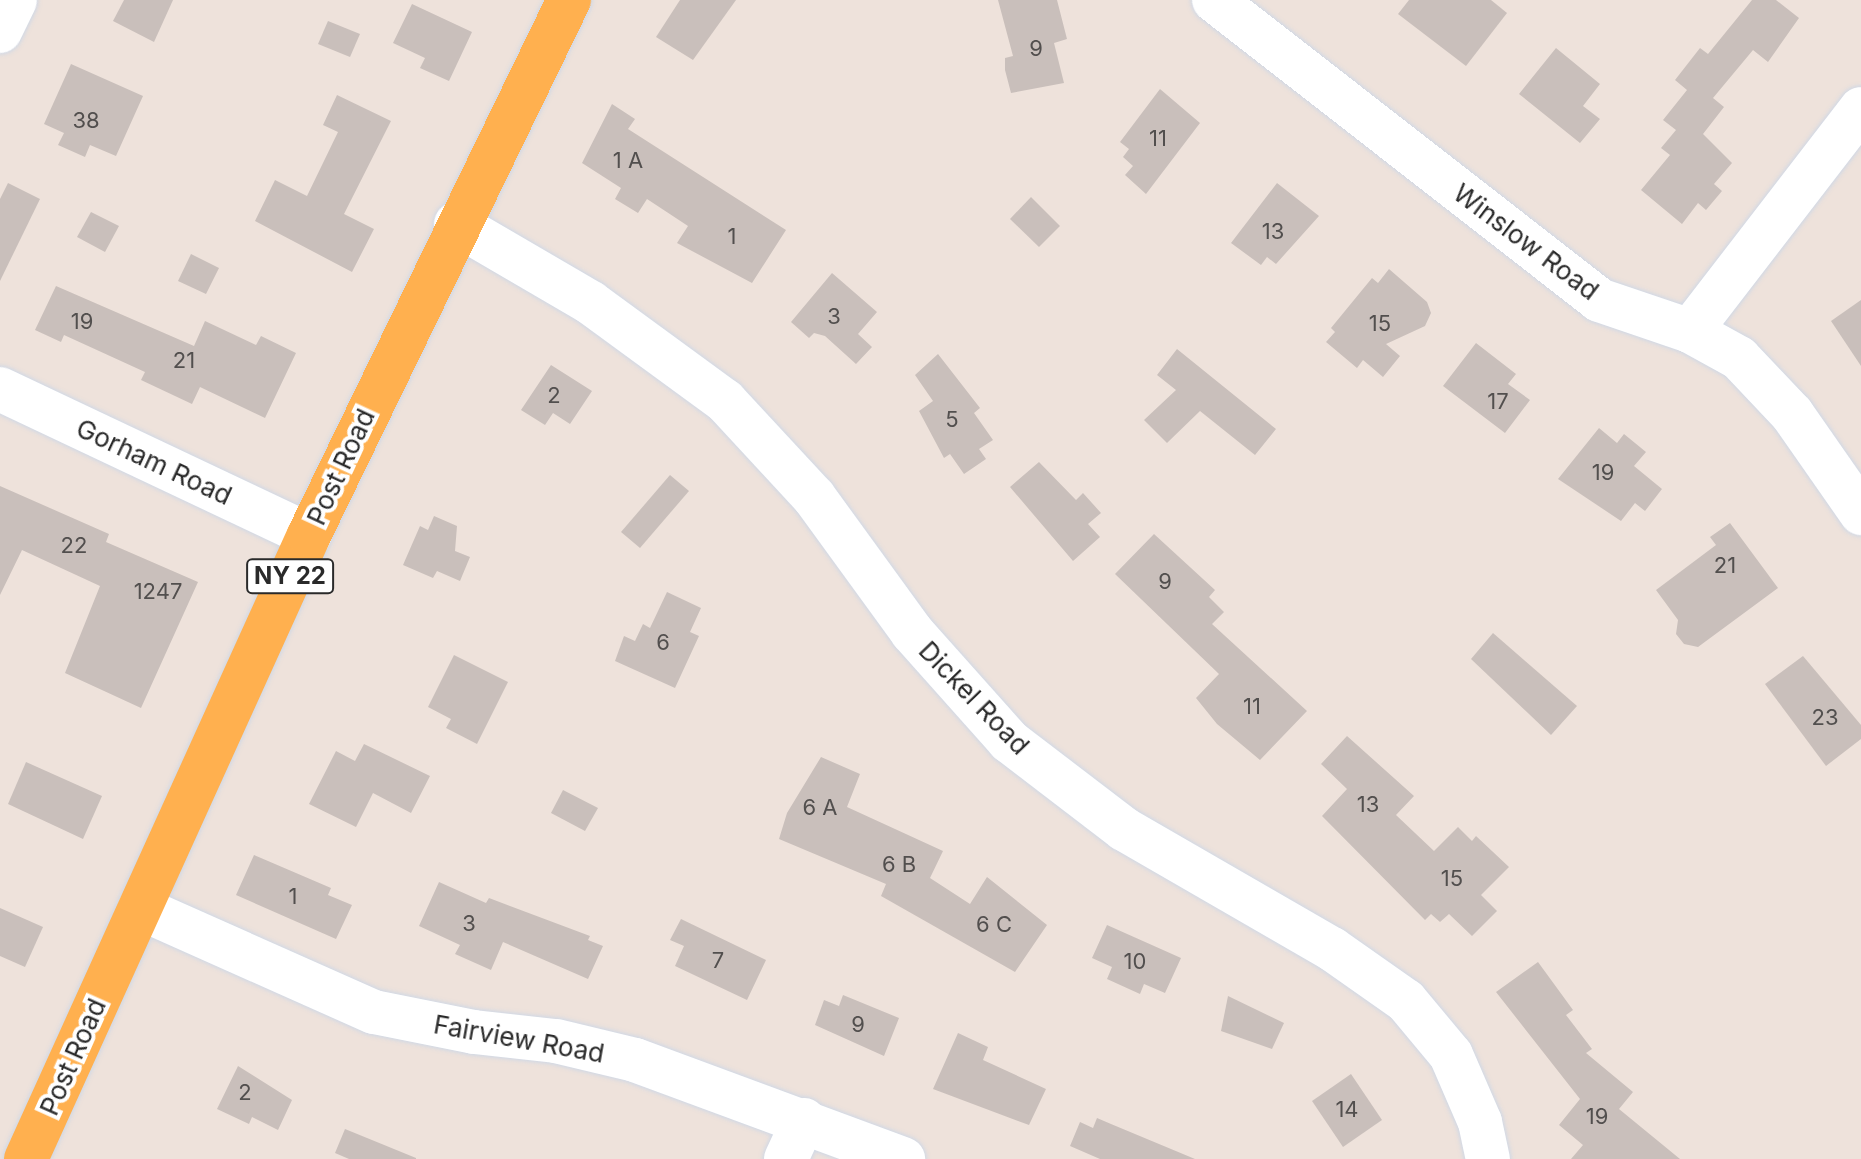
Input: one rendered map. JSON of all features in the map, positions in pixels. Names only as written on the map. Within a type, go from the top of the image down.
[{"type":"main road","name":"Post Road","points":[[26,1159],[309,535],[456,224],[569,0]]},
{"type":"street","points":[[0,31],[15,0]]},
{"type":"street","name":"Winslow Road","points":[[1214,0],[1599,300],[1690,331],[1761,377],[1861,513]]},
{"type":"street","points":[[1690,331],[1861,109]]},
{"type":"street","name":"Dickel Road","points":[[456,224],[591,303],[725,401],[814,497],[912,632],[1009,741],[1124,829],[1332,949],[1406,1001],[1451,1055],[1480,1122],[1488,1159]]},
{"type":"street","name":"Gorham Road","points":[[0,389],[309,535]]},
{"type":"street","name":"Fairview Road","points":[[140,908],[374,1012],[474,1032],[556,1041],[635,1060],[903,1159]]},
{"type":"street","points":[[786,1159],[804,1120]]},
{"type":"building","points":[[124,0],[173,0],[154,42],[113,21]]},
{"type":"building","points":[[680,0],[736,0],[693,60],[656,37]]},
{"type":"building","points":[[998,0],[1057,0],[1067,39],[1054,43],[1064,83],[1011,93],[1005,58],[1013,56]]},
{"type":"building","points":[[1409,0],[1491,0],[1507,13],[1466,66],[1398,14]]},
{"type":"building","points":[[1752,0],[1776,0],[1799,18],[1768,62],[1753,50],[1713,98],[1724,107],[1703,134],[1732,163],[1714,184],[1722,191],[1706,210],[1698,203],[1682,224],[1641,190],[1670,155],[1661,148],[1676,130],[1663,120],[1687,90],[1675,80],[1700,48],[1708,54]]},
{"type":"building","points":[[412,4],[472,32],[449,81],[420,68],[425,58],[393,43]]},
{"type":"building","points":[[328,21],[360,34],[350,57],[318,44]]},
{"type":"building","points":[[1556,48],[1600,84],[1583,106],[1600,119],[1580,143],[1519,94]]},
{"type":"building","points":[[71,64],[143,96],[116,156],[90,145],[85,157],[58,145],[64,133],[44,124]]},
{"type":"building","points":[[1160,89],[1200,123],[1146,194],[1125,175],[1133,166],[1123,157],[1129,149],[1120,142]]},
{"type":"building","points":[[337,95],[391,121],[344,214],[374,229],[352,272],[255,221],[275,180],[307,196],[338,132],[323,125]]},
{"type":"building","points":[[612,104],[635,119],[628,129],[786,230],[752,283],[677,243],[688,226],[647,199],[638,213],[615,199],[621,188],[582,163]]},
{"type":"building","points":[[8,183],[40,199],[0,281],[0,199]]},
{"type":"building","points":[[1277,183],[1319,216],[1276,264],[1267,257],[1261,265],[1231,243]]},
{"type":"building","points":[[1031,197],[1060,226],[1039,247],[1010,219]]},
{"type":"building","points":[[91,212],[119,226],[105,252],[77,237]]},
{"type":"building","points":[[191,254],[219,268],[206,294],[178,281]]},
{"type":"building","points":[[1389,269],[1427,302],[1431,313],[1425,326],[1386,344],[1400,356],[1383,377],[1363,360],[1357,368],[1326,342],[1335,332],[1331,328],[1372,278],[1378,283]]},
{"type":"building","points":[[832,273],[877,312],[858,334],[872,347],[856,364],[825,336],[814,333],[809,338],[791,322]]},
{"type":"building","points":[[56,286],[194,346],[205,321],[256,345],[261,336],[296,353],[265,418],[200,387],[192,404],[141,380],[145,372],[64,335],[61,342],[35,330]]},
{"type":"building","points":[[1861,300],[1861,366],[1831,321]]},
{"type":"building","points":[[1476,343],[1516,374],[1508,384],[1530,400],[1505,433],[1443,386]]},
{"type":"building","points":[[1177,349],[1276,429],[1255,455],[1200,411],[1167,443],[1144,420],[1176,390],[1157,375]]},
{"type":"building","points":[[938,354],[980,408],[974,413],[993,440],[979,449],[986,459],[964,474],[950,454],[944,458],[919,411],[933,401],[915,375]]},
{"type":"building","points":[[551,365],[592,391],[570,424],[553,413],[545,425],[521,410]]},
{"type":"building","points":[[1599,428],[1617,443],[1624,434],[1646,452],[1634,466],[1662,489],[1645,511],[1635,503],[1621,521],[1558,479]]},
{"type":"building","points":[[1039,462],[1076,500],[1083,493],[1101,513],[1088,524],[1100,537],[1073,561],[1010,487]]},
{"type":"building","points":[[670,475],[689,491],[640,548],[621,532]]},
{"type":"building","points":[[0,486],[109,534],[106,542],[198,582],[141,708],[65,673],[100,586],[22,550],[0,595]]},
{"type":"building","points":[[434,516],[457,526],[455,551],[470,557],[460,581],[437,571],[433,578],[403,565],[420,526],[428,530]]},
{"type":"building","points":[[1730,523],[1778,588],[1698,647],[1684,644],[1676,634],[1678,620],[1656,590],[1716,545],[1710,537]]},
{"type":"building","points":[[1154,534],[1215,590],[1209,597],[1224,612],[1212,624],[1307,711],[1260,760],[1217,724],[1196,698],[1219,674],[1115,574]]},
{"type":"building","points":[[667,592],[701,608],[690,632],[699,636],[675,688],[615,661],[624,636],[635,641],[643,624],[650,628]]},
{"type":"building","points":[[1493,633],[1577,706],[1551,735],[1471,659]]},
{"type":"building","points":[[454,655],[508,682],[477,744],[446,728],[451,719],[428,707]]},
{"type":"building","points":[[1803,656],[1861,725],[1861,739],[1826,766],[1765,684]]},
{"type":"building","points":[[1347,736],[1414,796],[1396,815],[1434,851],[1458,827],[1472,841],[1476,836],[1509,867],[1481,895],[1497,911],[1472,936],[1449,914],[1440,922],[1431,914],[1425,920],[1322,816],[1347,789],[1321,764]]},
{"type":"building","points":[[364,744],[430,776],[411,813],[373,793],[356,827],[309,804],[336,751],[355,761]]},
{"type":"building","points":[[821,757],[860,774],[847,807],[943,851],[930,878],[970,904],[987,877],[1047,925],[1015,972],[881,896],[886,884],[779,839],[787,813]]},
{"type":"building","points":[[26,762],[102,796],[83,839],[8,804]]},
{"type":"building","points":[[563,790],[598,808],[585,831],[551,813]]},
{"type":"building","points":[[254,855],[331,888],[328,895],[352,905],[336,939],[236,895]]},
{"type":"building","points":[[439,882],[486,903],[489,898],[590,936],[588,940],[603,946],[588,979],[503,942],[491,970],[455,954],[460,945],[419,926]]},
{"type":"building","points":[[0,908],[43,927],[25,967],[0,956]]},
{"type":"building","points":[[681,919],[766,960],[747,1000],[675,966],[684,946],[670,940]]},
{"type":"building","points":[[1107,925],[1181,958],[1165,993],[1144,984],[1140,994],[1107,979],[1112,967],[1092,958]]},
{"type":"building","points":[[1538,962],[1573,1010],[1566,1015],[1592,1049],[1586,1053],[1633,1092],[1619,1109],[1680,1159],[1571,1159],[1583,1145],[1559,1125],[1580,1099],[1496,992]]},
{"type":"building","points":[[843,995],[899,1018],[884,1056],[815,1025],[824,1000],[839,1006]]},
{"type":"building","points":[[1228,996],[1284,1023],[1272,1049],[1221,1031]]},
{"type":"building","points":[[958,1033],[988,1047],[983,1060],[1046,1089],[1029,1125],[933,1089]]},
{"type":"building","points":[[238,1066],[292,1100],[278,1130],[252,1117],[249,1124],[217,1109]]},
{"type":"building","points":[[1351,1074],[1382,1120],[1343,1147],[1312,1101]]},
{"type":"building","points":[[1097,1118],[1195,1159],[1100,1159],[1070,1146],[1080,1122],[1093,1128]]},
{"type":"building","points":[[345,1129],[416,1159],[349,1159],[335,1153]]}]
